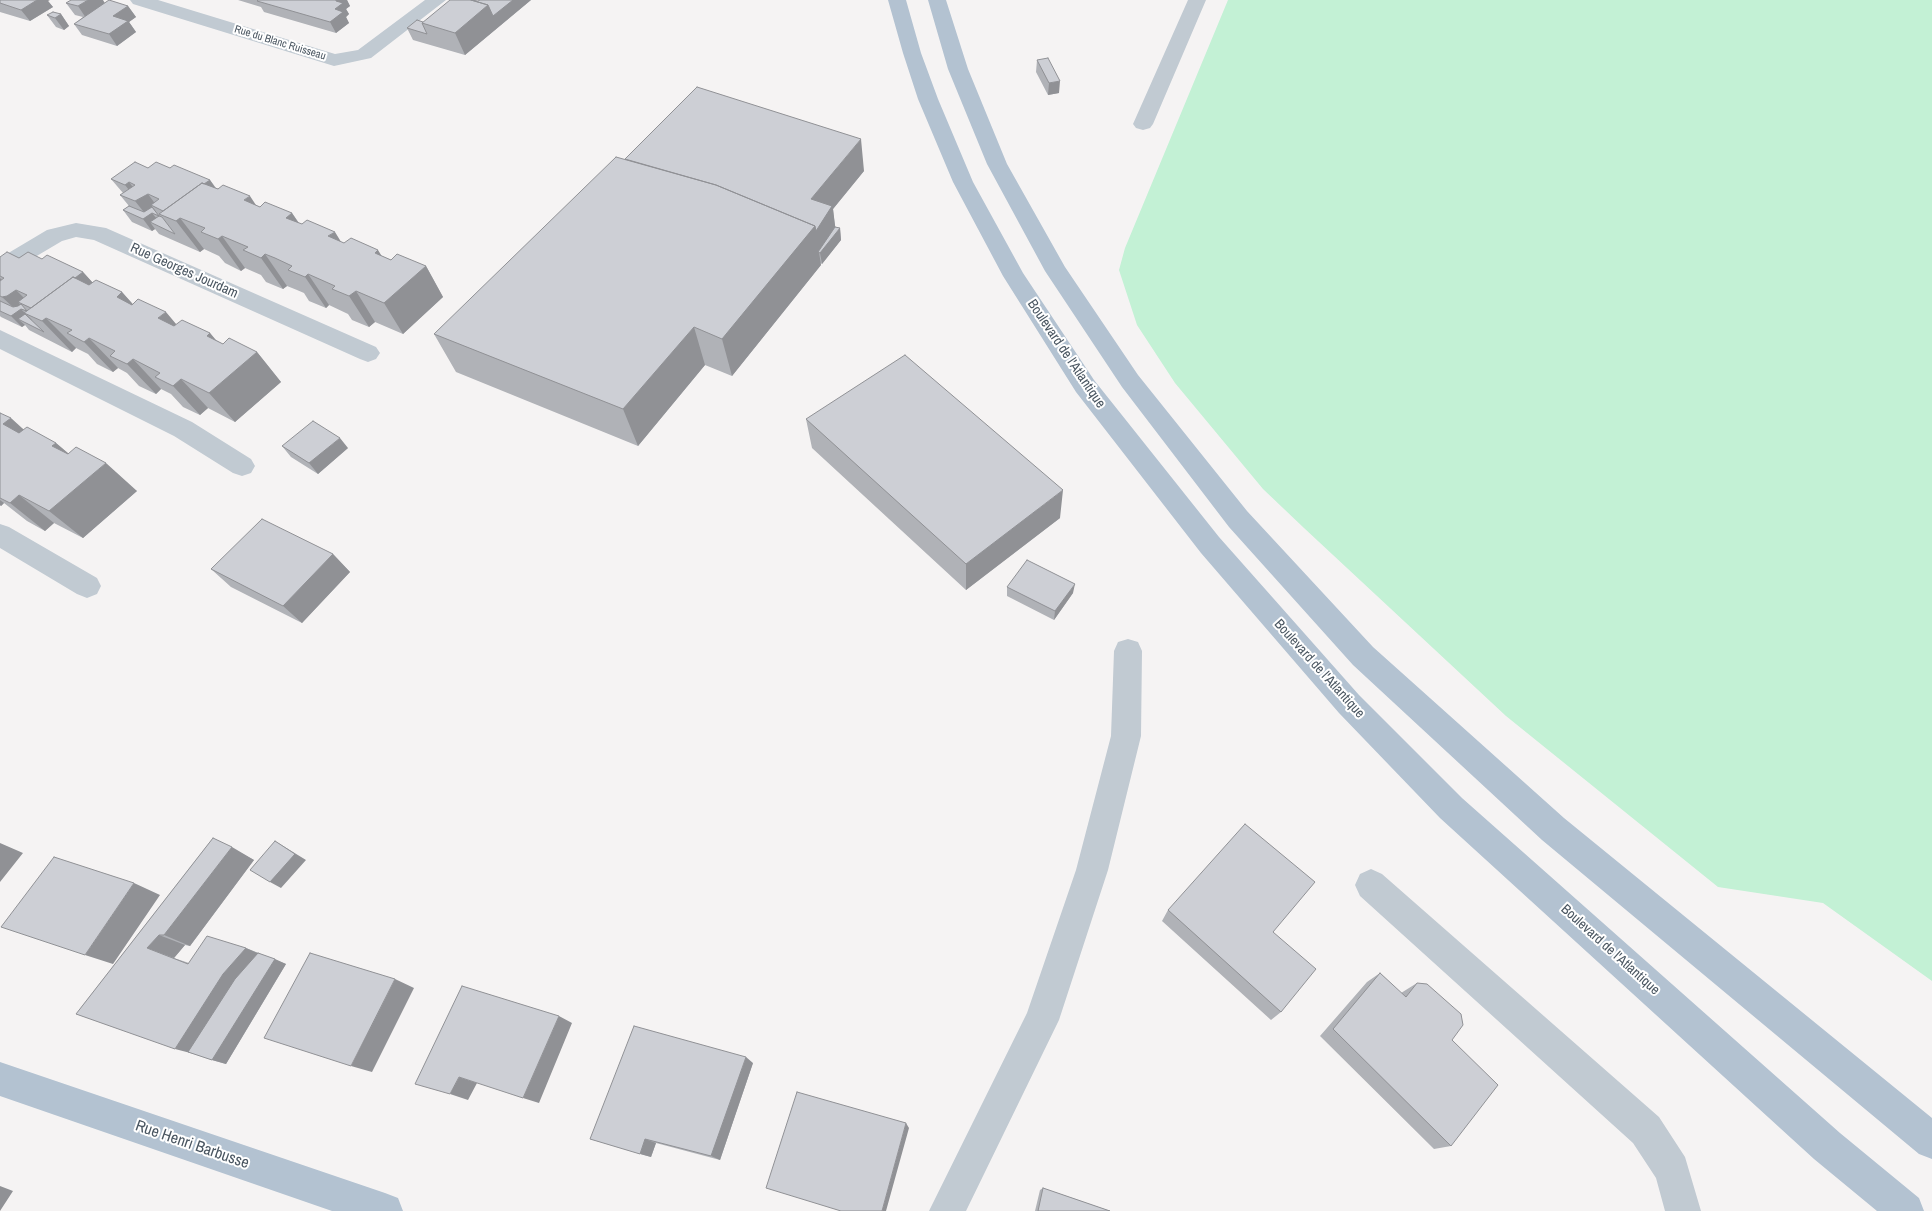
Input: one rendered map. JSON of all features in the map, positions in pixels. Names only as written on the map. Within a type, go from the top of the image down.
[{"type":"main road","name":"Boulevard de l'Atlantique","points":[[897,0],[912,53],[928,99],[963,182],[1014,276],[1085,386],[1210,545],[1349,704],[1451,808],[1827,1146],[1906,1211]]},
{"type":"main road","points":[[937,0],[958,69],[997,164],[1056,271],[1130,381],[1238,519],[1363,656],[1553,829],[1932,1141]]},
{"type":"main road","name":"Rue Henri Barbusse","points":[[0,1079],[385,1211]]},
{"type":"main road","points":[[1827,1146],[1875,1211]]},
{"type":"street","name":"Rue du Blanc Ruisseau","points":[[139,0],[334,60],[364,54],[437,0]]},
{"type":"street","points":[[1143,124],[1197,0]]},
{"type":"street","name":"Rue Georges Jourdam","points":[[0,268],[54,235],[76,230],[98,233],[368,353]]},
{"type":"street","points":[[0,339],[183,429],[242,466]]},
{"type":"street","points":[[0,535],[87,586]]},
{"type":"street","points":[[948,1211],[1042,1020],[1092,870],[1126,736],[1128,651]]},
{"type":"street","points":[[1371,885],[1646,1130],[1672,1170],[1683,1211]]},
{"type":"green space","points":[[1228,0],[1932,0],[1932,981],[1823,903],[1718,887],[1506,716],[1263,489],[1175,383],[1137,325],[1119,270],[1125,248]]},
{"type":"building","points":[[0,0],[37,0],[21,10],[0,3]]},
{"type":"building","points":[[71,0],[88,0],[78,6],[66,3]]},
{"type":"building","points":[[109,0],[128,6],[113,16],[128,21],[109,34],[74,24]]},
{"type":"building","points":[[258,0],[336,0],[343,3],[335,9],[343,12],[330,22]]},
{"type":"building","points":[[450,0],[471,0],[488,5],[455,33],[422,23]]},
{"type":"building","points":[[471,0],[513,0],[493,16],[488,5]]},
{"type":"building","points":[[53,12],[61,14],[55,18],[47,15]]},
{"type":"building","points":[[417,20],[423,22],[427,34],[407,28]]},
{"type":"building","points":[[1048,58],[1060,81],[1049,83],[1037,60]]},
{"type":"building","points":[[697,87],[861,139],[811,199],[832,206],[816,231],[815,226],[716,185],[625,159]]},
{"type":"building","points":[[616,157],[716,185],[815,226],[722,339],[694,327],[623,409],[434,334]]},
{"type":"building","points":[[135,162],[148,168],[156,162],[170,168],[174,165],[210,180],[204,184],[202,183],[163,211],[151,205],[159,199],[148,194],[135,201],[120,195],[135,185],[129,182],[125,185],[111,179]]},
{"type":"building","points":[[202,183],[218,189],[223,185],[250,196],[244,200],[260,207],[265,202],[292,213],[286,218],[302,224],[307,220],[335,232],[328,236],[344,243],[351,238],[378,250],[375,253],[391,260],[397,254],[426,266],[384,303],[356,291],[349,296],[332,289],[335,286],[308,274],[305,277],[288,270],[292,266],[275,258],[265,254],[261,258],[243,250],[248,247],[222,236],[218,239],[201,232],[205,228],[180,218],[176,221],[159,214]]},
{"type":"building","points":[[129,206],[144,212],[152,207],[159,216],[152,213],[143,219],[123,210]]},
{"type":"building","points":[[159,216],[162,217],[175,234],[150,222]]},
{"type":"building","points":[[835,227],[840,228],[820,253],[818,252]]},
{"type":"building","points":[[7,252],[19,258],[28,252],[42,259],[47,255],[83,272],[75,278],[73,277],[31,308],[18,302],[27,295],[16,290],[7,296],[0,296],[0,281],[4,278],[0,276],[0,257]]},
{"type":"building","points":[[73,277],[89,285],[96,280],[122,292],[117,297],[132,305],[138,299],[166,312],[158,318],[174,326],[182,320],[210,333],[207,336],[223,344],[229,338],[257,352],[209,393],[181,379],[173,386],[155,377],[160,373],[133,359],[127,364],[110,356],[115,351],[89,338],[84,342],[67,333],[72,330],[46,318],[42,321],[24,313]]},
{"type":"building","points":[[0,301],[13,307],[21,304],[27,311],[21,309],[11,316],[0,311]]},
{"type":"building","points":[[25,314],[44,332],[18,319]]},
{"type":"building","points":[[905,355],[1063,490],[966,564],[806,419]]},
{"type":"building","points":[[0,413],[11,418],[3,424],[19,433],[27,427],[56,443],[52,446],[68,454],[76,447],[106,463],[49,511],[19,495],[10,503],[0,498]]},
{"type":"building","points":[[313,421],[340,438],[309,463],[282,446]]},
{"type":"building","points":[[262,519],[333,554],[283,606],[211,569]]},
{"type":"building","points":[[1027,560],[1075,584],[1055,611],[1007,587]]},
{"type":"building","points":[[1245,824],[1315,882],[1273,932],[1316,969],[1281,1012],[1168,910]]},
{"type":"building","points":[[213,838],[232,847],[164,935],[159,935],[147,948],[188,964],[207,936],[246,948],[223,974],[175,1049],[76,1014]]},
{"type":"building","points":[[275,841],[295,854],[270,882],[250,870]]},
{"type":"building","points":[[54,857],[134,883],[85,955],[1,927]]},
{"type":"building","points":[[258,953],[275,959],[212,1060],[188,1052],[235,979]]},
{"type":"building","points":[[310,953],[395,979],[351,1066],[264,1038]]},
{"type":"building","points":[[1380,973],[1406,997],[1417,983],[1427,984],[1461,1014],[1463,1025],[1452,1040],[1498,1085],[1451,1146],[1333,1029]]},
{"type":"building","points":[[462,986],[559,1016],[523,1098],[459,1077],[450,1094],[415,1084]]},
{"type":"building","points":[[634,1026],[746,1057],[711,1156],[645,1139],[640,1154],[590,1139]]},
{"type":"building","points":[[797,1092],[906,1123],[882,1211],[841,1211],[766,1188]]},
{"type":"building","points":[[1043,1188],[1110,1211],[1038,1211]]}]
